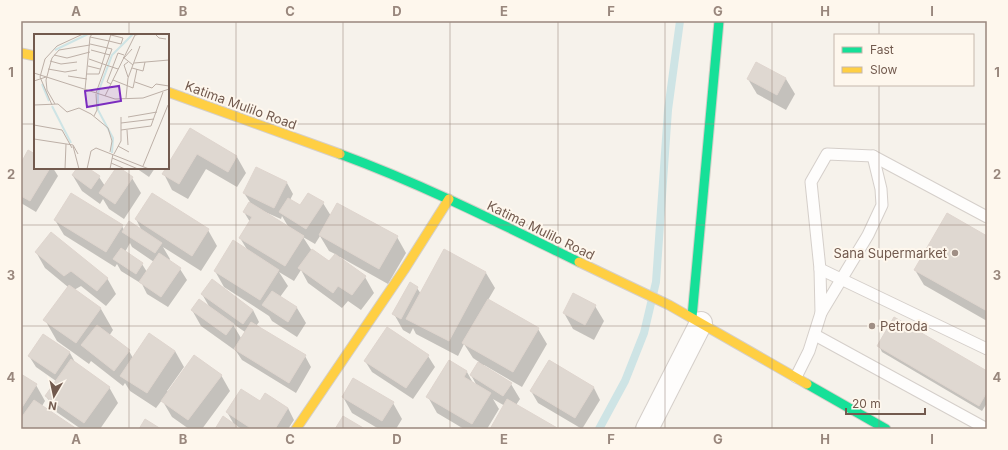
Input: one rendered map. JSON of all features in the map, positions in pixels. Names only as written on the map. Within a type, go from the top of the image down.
[{"type":"main road","points":[[696,320],[719,21]]},
{"type":"main road","points":[[21,53],[34,56]]},
{"type":"main road","name":"Katima Mulilo Road","points":[[169,92],[382,169],[449,200],[669,305],[886,429]]},
{"type":"main road","points":[[296,429],[404,270],[449,200]]},
{"type":"street","points":[[647,429],[696,320]]},
{"type":"lane","points":[[821,313],[820,269],[810,182],[827,154],[873,156],[987,217]]},
{"type":"lane","points":[[796,377],[809,351],[821,313],[868,235],[882,205],[881,189],[873,156]]},
{"type":"lane","points":[[820,269],[987,349]]},
{"type":"lane","points":[[815,335],[987,429]]},
{"type":"building","points":[[756,62],[786,78],[777,95],[747,79]]},
{"type":"building","points":[[190,128],[237,156],[228,172],[197,154],[179,184],[162,174],[165,169],[169,169],[169,162]]},
{"type":"building","points":[[28,150],[34,153],[34,169],[49,169],[30,201],[21,196],[21,163]]},
{"type":"building","points":[[256,167],[287,182],[274,208],[243,193]]},
{"type":"building","points":[[76,169],[90,169],[100,176],[91,189],[72,175]]},
{"type":"building","points":[[115,169],[121,169],[133,177],[115,204],[99,193]]},
{"type":"building","points":[[71,193],[123,225],[106,252],[54,220]]},
{"type":"building","points":[[152,193],[209,229],[192,256],[135,219]]},
{"type":"building","points":[[308,193],[324,202],[306,229],[279,212],[288,198],[300,205]]},
{"type":"building","points":[[249,202],[304,236],[285,266],[239,238],[252,217],[243,212]]},
{"type":"building","points":[[337,203],[398,236],[379,269],[319,235]]},
{"type":"building","name":"Sana Supermarket","points":[[947,213],[987,236],[987,311],[914,270]]},
{"type":"building","points":[[129,221],[162,243],[155,253],[122,232]]},
{"type":"building","points":[[51,232],[108,278],[97,291],[71,271],[64,276],[35,252]]},
{"type":"building","points":[[233,240],[279,270],[260,300],[214,271]]},
{"type":"building","points":[[121,248],[143,263],[136,274],[113,259]]},
{"type":"building","points":[[312,249],[329,261],[335,254],[366,276],[352,295],[338,286],[333,293],[298,268]]},
{"type":"building","points":[[444,249],[486,272],[449,341],[406,319]]},
{"type":"building","points":[[159,253],[181,268],[161,297],[139,282]]},
{"type":"building","points":[[212,279],[253,310],[243,324],[201,294]]},
{"type":"building","points":[[410,282],[418,287],[401,319],[392,314]]},
{"type":"building","points":[[69,285],[101,308],[76,343],[43,320]]},
{"type":"building","points":[[272,291],[297,307],[288,322],[262,305]]},
{"type":"building","points":[[573,293],[596,305],[585,325],[563,313]]},
{"type":"building","points":[[199,299],[234,324],[226,335],[191,310]]},
{"type":"building","points":[[488,299],[539,328],[513,372],[462,343]]},
{"type":"building","points":[[894,317],[987,371],[987,392],[979,406],[877,346]]},
{"type":"building","points":[[251,322],[306,355],[289,383],[234,349]]},
{"type":"building","points":[[97,325],[130,350],[114,371],[81,345]]},
{"type":"building","points":[[387,327],[429,355],[406,388],[364,361]]},
{"type":"building","points":[[149,333],[175,351],[147,393],[120,376]]},
{"type":"building","points":[[43,334],[70,352],[55,374],[28,356]]},
{"type":"building","points":[[194,355],[222,375],[188,420],[161,401]]},
{"type":"building","points":[[71,359],[110,387],[84,423],[45,396]]},
{"type":"building","points":[[449,360],[467,371],[464,377],[491,393],[472,424],[426,397]]},
{"type":"building","points":[[549,360],[594,387],[575,418],[530,391]]},
{"type":"building","points":[[478,362],[512,383],[503,396],[470,375]]},
{"type":"building","points":[[21,374],[37,384],[21,409]]},
{"type":"building","points":[[353,378],[394,402],[382,421],[342,397]]},
{"type":"building","points":[[241,389],[260,401],[265,393],[288,408],[275,429],[252,429],[226,412]]},
{"type":"building","points":[[507,399],[559,429],[490,429]]},
{"type":"building","points":[[34,400],[77,429],[24,429],[21,427],[21,418]]},
{"type":"building","points":[[223,416],[237,426],[236,429],[215,429]]},
{"type":"building","points":[[343,416],[365,429],[335,429]]},
{"type":"building","points":[[145,419],[161,429],[139,429]]},
{"type":"waterway","points":[[599,429],[625,381],[644,333],[656,282],[668,110],[680,21]]},
{"type":"traffic: fast","points":[[692,317],[719,21]]},
{"type":"traffic: fast","points":[[340,154],[431,191],[579,262]]},
{"type":"traffic: fast","points":[[807,384],[886,429]]},
{"type":"traffic: slow","points":[[21,53],[34,56]]},
{"type":"traffic: slow","points":[[169,92],[340,154]]},
{"type":"traffic: slow","points":[[296,429],[404,270],[449,199]]},
{"type":"traffic: slow","points":[[579,262],[669,305],[807,384]]},
{"type":"place","name":"Sana Supermarket","points":[[955,253]]},
{"type":"place","name":"Petroda","points":[[872,326]]}]
